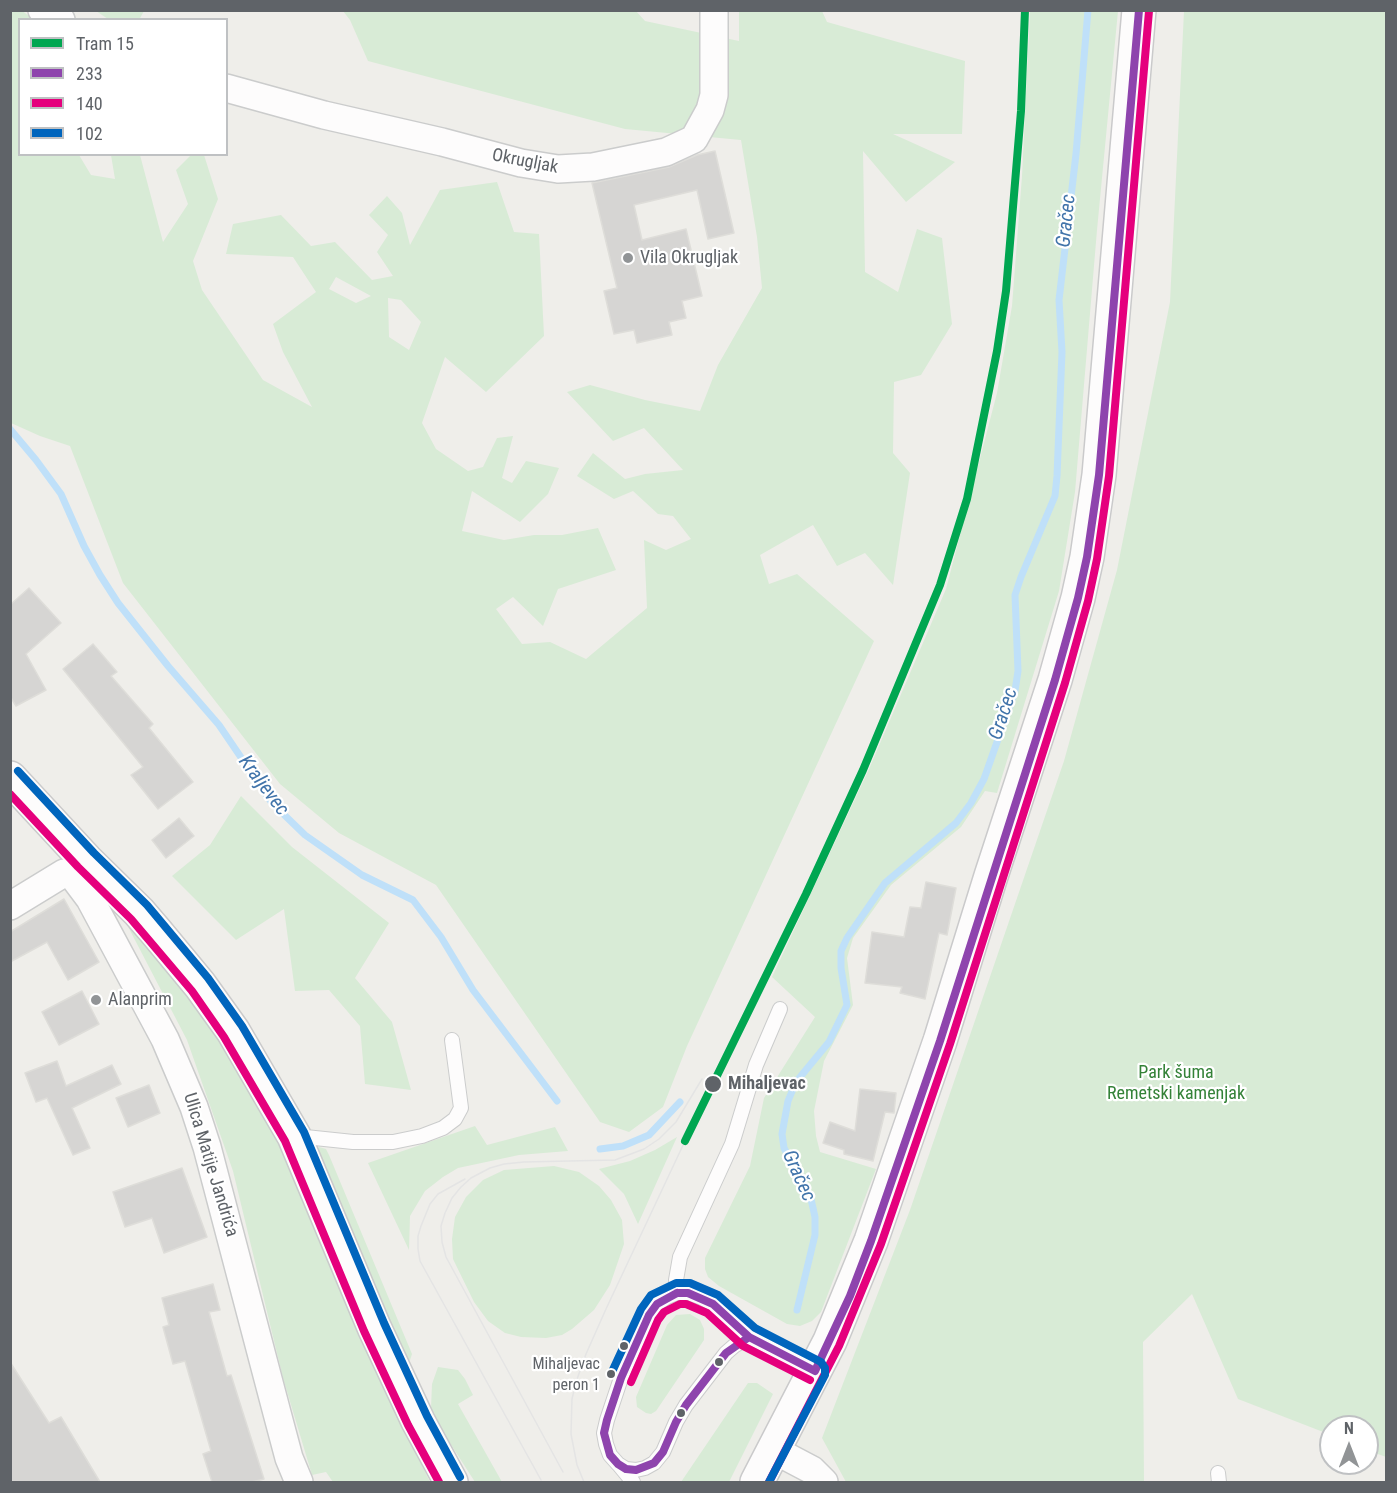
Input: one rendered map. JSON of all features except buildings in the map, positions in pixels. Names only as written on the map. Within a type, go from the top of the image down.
[{"type":"main road","points":[[757,1482],[815,1371],[850,1296],[864,1258],[940,1041],[1055,680],[1078,598],[1087,557],[1099,475],[1139,10]]},
{"type":"main road","points":[[10,778],[86,860],[139,912],[200,985],[233,1031],[294,1136],[396,1374],[450,1482]]},
{"type":"street","points":[[42,10],[57,18]]},
{"type":"street","name":"Okrugljak","points":[[228,89],[324,115],[521,163],[564,170],[593,167],[666,152],[694,139],[710,110],[714,95],[714,10]]},
{"type":"street","name":"Ulica Matije Jandrića","points":[[10,906],[64,873],[72,875],[106,928],[165,1039],[195,1107],[286,1446],[299,1482]]},
{"type":"street","points":[[774,1450],[812,1470],[824,1482]]},
{"type":"lane","points":[[677,1293],[676,1280],[680,1257],[732,1144],[756,1065],[780,1009]]},
{"type":"lane","points":[[294,1136],[353,1142],[393,1142],[423,1136],[443,1128],[455,1119],[462,1108],[452,1040]]},
{"type":"lane","points":[[633,1482],[610,1455],[604,1433],[621,1378],[649,1315],[657,1304],[677,1293],[688,1293],[713,1304],[749,1337],[815,1371]]},
{"type":"lane","points":[[618,1464],[627,1469],[636,1470],[645,1468],[654,1462],[663,1452],[676,1422],[726,1353],[749,1337]]},
{"type":"green space","points":[[21,10],[32,18],[18,18],[18,156],[80,156],[91,175],[115,179],[111,156],[140,156],[163,242],[188,204],[176,170],[190,156],[204,156],[218,199],[193,261],[202,290],[263,380],[312,407],[283,352],[273,324],[316,292],[293,257],[226,254],[233,224],[281,215],[311,246],[335,242],[372,280],[393,276],[377,252],[388,235],[369,215],[387,196],[402,213],[410,245],[440,190],[497,182],[514,232],[539,234],[544,336],[486,392],[445,357],[422,423],[436,449],[468,471],[483,467],[497,438],[513,436],[502,478],[512,483],[526,461],[559,468],[548,494],[520,522],[472,491],[462,531],[504,540],[534,535],[562,535],[598,528],[616,570],[558,589],[543,626],[513,597],[496,609],[522,644],[550,642],[586,659],[647,608],[644,540],[666,550],[691,539],[673,516],[658,514],[633,491],[614,499],[577,476],[593,453],[625,479],[645,474],[683,470],[644,428],[613,441],[567,392],[590,385],[645,400],[700,411],[718,365],[762,288],[757,237],[741,140],[625,129],[368,61],[350,20],[343,11],[636,11],[645,21],[739,41],[739,11],[822,11],[827,22],[965,61],[962,134],[893,134],[955,162],[906,202],[863,151],[865,272],[898,292],[917,229],[942,238],[952,324],[921,375],[894,382],[893,453],[910,473],[893,585],[865,553],[837,566],[813,525],[760,555],[769,584],[797,574],[874,641],[687,1046],[663,1107],[629,1132],[600,1122],[436,885],[339,833],[280,784],[123,583],[70,446],[11,423],[10,11]],"holes":[[[336,277],[371,296],[356,303],[329,289]],[[388,298],[401,300],[421,322],[409,350],[389,337]]]},
{"type":"green space","points":[[96,11],[144,11],[140,18],[106,18]]},
{"type":"green space","points":[[1030,11],[1118,11],[1075,492],[1059,591],[997,793],[985,791],[961,827],[891,885],[853,938],[847,958],[853,1005],[824,1061],[814,1111],[816,1136],[820,1152],[876,1169],[821,1312],[812,1321],[800,1326],[787,1324],[719,1286],[708,1277],[705,1258],[750,1166],[764,1098],[815,1017],[772,977],[869,769],[946,589],[997,393],[1012,306],[1022,176]]},
{"type":"green space","name":"Park šuma Remetski kamenjak","points":[[1184,11],[1386,11],[1386,1457],[1379,1454],[1379,1415],[1319,1415],[1319,1430],[1238,1399],[1192,1294],[1143,1342],[1144,1482],[846,1482],[822,1438],[910,1210],[1064,761],[1117,570],[1170,302]]},
{"type":"green space","points":[[241,796],[292,847],[389,923],[355,978],[392,1022],[411,1090],[365,1084],[360,1026],[329,990],[295,991],[284,909],[236,940],[172,876],[210,845]]},
{"type":"green space","points":[[123,917],[180,979],[262,1102],[404,1429],[430,1482],[333,1482],[326,1472],[312,1475],[283,1378],[233,1171],[187,1040]]},
{"type":"green space","points":[[475,1126],[487,1145],[555,1127],[568,1151],[519,1155],[458,1168],[443,1177],[425,1191],[410,1216],[409,1250],[368,1163]]},
{"type":"green space","points":[[677,1137],[638,1224],[624,1194],[599,1169],[630,1161]]},
{"type":"green space","points":[[319,1147],[326,1149],[329,1155],[412,1354],[410,1360],[406,1360],[316,1150]]},
{"type":"green space","points":[[554,1166],[579,1172],[599,1186],[611,1200],[622,1220],[624,1244],[610,1285],[594,1310],[562,1335],[546,1338],[521,1337],[505,1333],[488,1321],[474,1302],[453,1259],[452,1239],[455,1217],[466,1197],[483,1180],[504,1170]]},
{"type":"green space","points":[[690,1314],[700,1320],[704,1329],[704,1340],[656,1411],[651,1414],[646,1413],[637,1407],[636,1397],[667,1325],[676,1315]]},
{"type":"green space","points":[[438,1367],[458,1370],[465,1379],[473,1395],[458,1404],[502,1482],[475,1482],[439,1426],[431,1408],[432,1384]]},
{"type":"green space","points":[[748,1383],[757,1383],[773,1394],[729,1482],[681,1482]]},
{"type":"waterway","name":"Gračec","points":[[797,1310],[815,1235],[815,1217],[811,1199],[784,1148],[782,1134],[788,1101],[796,1082],[829,1042],[847,1005],[841,968],[841,951],[847,938],[885,883],[956,823],[971,803],[984,779],[1015,691],[1018,671],[1015,595],[1055,496],[1062,352],[1059,300],[1076,154],[1088,10]]},
{"type":"waterway","name":"Kraljevec","points":[[10,429],[61,494],[84,546],[118,603],[219,725],[272,803],[305,835],[362,875],[413,900],[441,937],[473,990],[557,1101]]},
{"type":"waterway","points":[[600,1149],[623,1146],[649,1135],[680,1102]]},
{"type":"tram line","name":"15","points":[[685,1141],[806,894],[863,770],[940,585],[967,499],[997,351],[1006,291],[1021,111],[1025,10]]},
{"type":"tram line","points":[[563,1472],[446,1257],[441,1226],[445,1213],[452,1198],[461,1187],[471,1178],[490,1168],[524,1162],[615,1160],[644,1149],[659,1139],[676,1122],[702,1079]]},
{"type":"tram line","points":[[584,1482],[577,1465],[571,1434],[572,1399],[576,1382],[606,1309],[685,1141]]},
{"type":"tram line","points":[[465,1179],[438,1194],[430,1204],[418,1236],[420,1261],[541,1480]]},
{"type":"transit line","name":"233","points":[[815,1371],[850,1296],[871,1241],[940,1041],[1055,680],[1078,598],[1087,557],[1099,475],[1139,10]]},
{"type":"transit line","name":"140","points":[[769,1482],[839,1346],[881,1244],[950,1044],[1065,683],[1088,601],[1097,559],[1109,476],[1149,11]]},
{"type":"transit line","name":"102","points":[[18,771],[94,853],[147,905],[208,978],[242,1026],[304,1132],[384,1323],[427,1416],[460,1477]]},
{"type":"transit line","name":"140","points":[[10,794],[78,867],[131,919],[192,991],[224,1037],[285,1141],[364,1331],[408,1425],[439,1482]]},
{"type":"transit line","name":"102","points":[[611,1374],[641,1309],[651,1295],[676,1283],[690,1283],[718,1295],[755,1328],[821,1362],[825,1368],[825,1375],[769,1482]]},
{"type":"transit line","name":"233","points":[[677,1293],[688,1293],[713,1304],[749,1337],[726,1353],[686,1405],[663,1452],[654,1463],[636,1470],[626,1469],[610,1455],[604,1433],[607,1420],[621,1378],[649,1315],[657,1304],[677,1293]]},
{"type":"transit line","name":"140","points":[[631,1382],[658,1320],[664,1312],[680,1304],[686,1304],[707,1313],[743,1346],[810,1380]]},
{"type":"transit line","name":"233","points":[[749,1337],[815,1371]]},
{"type":"place","name":"Vila Okrugljak","points":[[628,258]]},
{"type":"place","name":"Alanprim","points":[[96,1000]]},
{"type":"place","name":"Mihaljevac","points":[[713,1084]]},
{"type":"place","name":"Mihaljevac peron 1","points":[[611,1374]]}]
